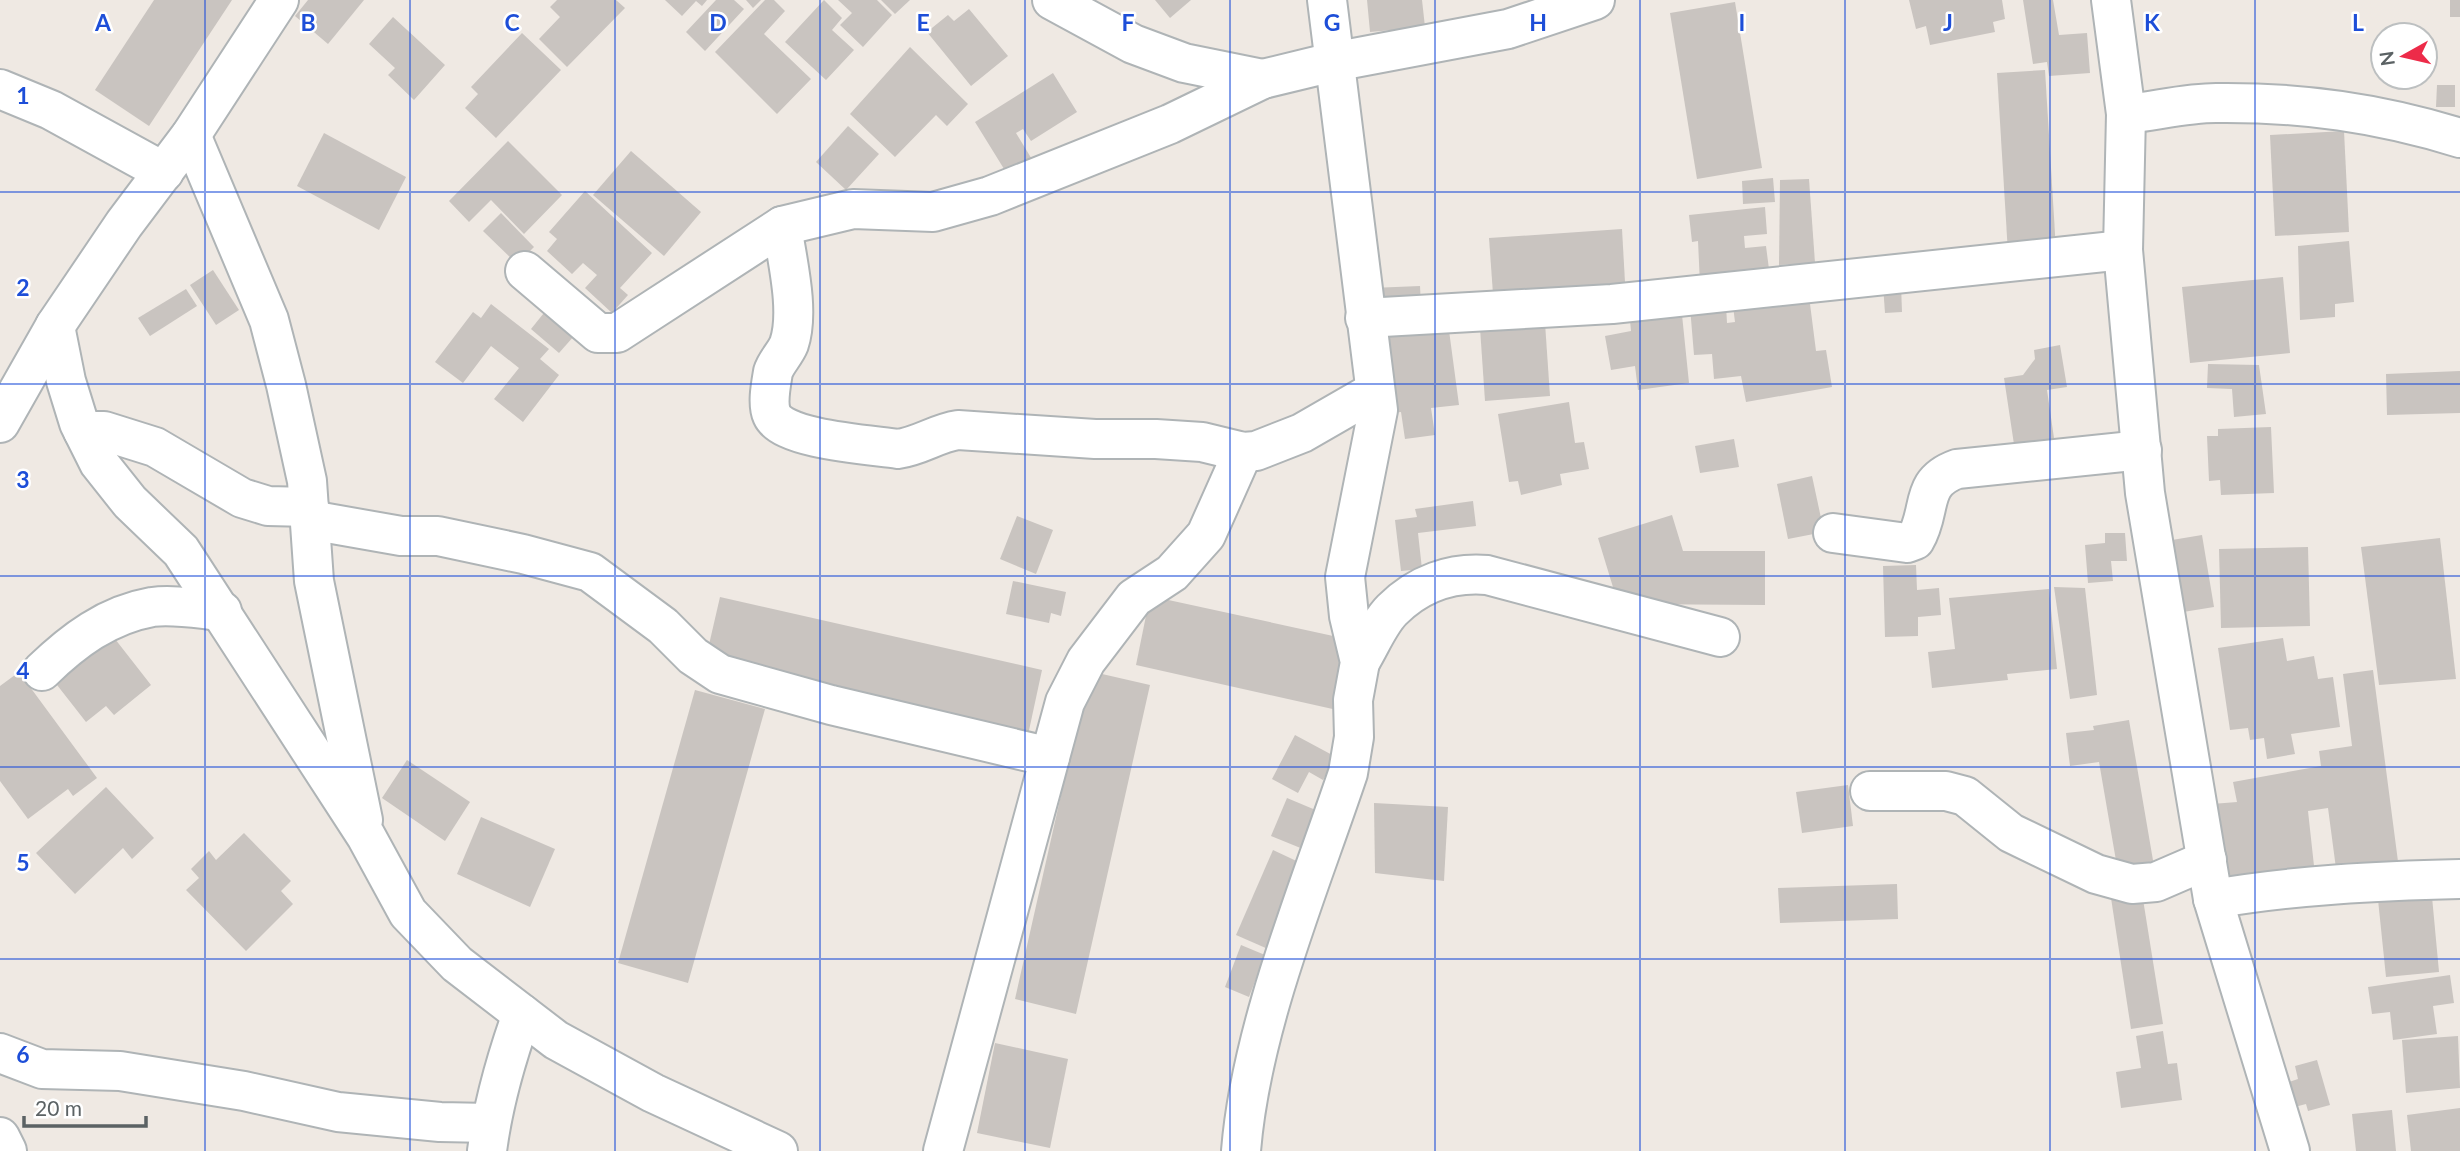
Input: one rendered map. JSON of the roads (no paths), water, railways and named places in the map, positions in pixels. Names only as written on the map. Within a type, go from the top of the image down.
[{"type":"street","points":[[6,401],[124,224],[191,135],[279,0]]},
{"type":"street","points":[[1052,0],[1133,44],[1184,63],[1263,79]]},
{"type":"street","points":[[1327,0],[1378,410],[1373,448],[1350,540],[1345,577],[1349,615],[1360,662]]},
{"type":"street","points":[[525,271],[598,333],[617,333],[782,226],[853,209],[933,212],[990,196],[1170,124],[1263,79],[1333,62],[1508,29],[1595,0]]},
{"type":"street","points":[[2110,0],[2126,114],[2123,250],[2145,494],[2213,898],[2290,1151]]},
{"type":"street","points":[[0,89],[51,110],[164,172]]},
{"type":"street","points":[[2126,114],[2214,103],[2310,106],[2396,118],[2460,138]]},
{"type":"street","points":[[191,135],[269,320],[307,481],[314,581],[351,750],[366,836]]},
{"type":"street","points":[[782,226],[792,288],[789,344],[774,369],[770,401],[772,415],[782,426],[799,434],[898,449],[913,447],[945,432],[958,430],[1190,442],[1243,452],[1302,433],[1375,391]]},
{"type":"street","points":[[1365,318],[1612,304],[2123,250]]},
{"type":"street","points":[[55,326],[66,381],[82,430],[107,472],[130,502],[181,551],[222,611],[366,836],[408,914],[457,964],[556,1040],[653,1093],[778,1151]]},
{"type":"street","points":[[82,430],[104,431],[155,447],[242,498],[268,506],[309,513],[401,536],[438,536],[590,572],[663,626],[693,656],[720,674],[831,705],[1051,757]]},
{"type":"street","points":[[1833,533],[1907,543],[1915,540],[1931,486],[1944,474],[1957,469],[2142,450]]},
{"type":"street","points":[[943,1151],[1065,702],[1086,661],[1134,598],[1172,573],[1194,551],[1226,495],[1243,452]]},
{"type":"street","points":[[1241,1151],[1243,1121],[1261,1038],[1348,773],[1354,737],[1353,700],[1360,662],[1391,611],[1418,590],[1447,576],[1467,573],[1487,575],[1720,637]]},
{"type":"street","points":[[42,671],[75,639],[128,613],[154,607],[222,611]]},
{"type":"street","points":[[1870,791],[1946,791],[1965,796],[2011,833],[2096,874],[2132,884],[2156,882],[2207,860]]},
{"type":"street","points":[[2213,898],[2282,887],[2357,881],[2460,879]]},
{"type":"street","points":[[0,1053],[42,1069],[120,1071],[244,1091],[338,1112],[440,1122],[489,1137],[507,1054],[522,1014]]},
{"type":"street","points":[[0,1138],[7,1151]]}]
